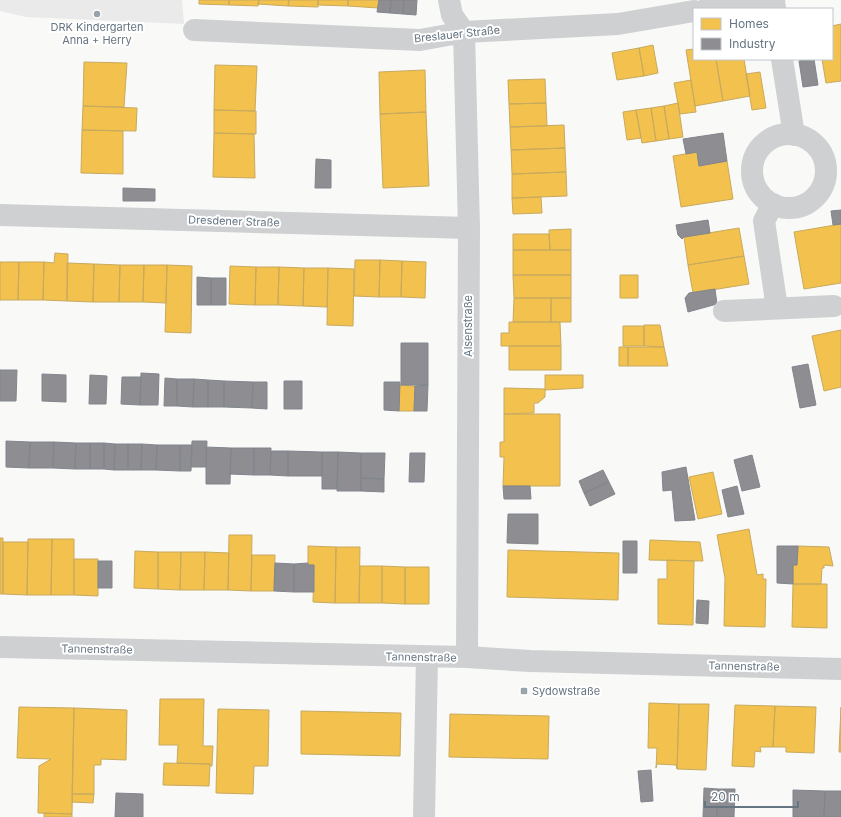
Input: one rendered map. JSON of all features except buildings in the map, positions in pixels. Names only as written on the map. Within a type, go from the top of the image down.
[{"type":"street","points":[[449,0],[452,15],[464,32]]},
{"type":"street","points":[[712,8],[760,0]]},
{"type":"street","name":"Breslauer Straße","points":[[194,30],[420,40],[464,32],[618,24],[693,11]]},
{"type":"street","name":"Alsenstraße","points":[[464,32],[469,228],[466,657]]},
{"type":"street","points":[[782,60],[794,135]]},
{"type":"street","points":[[781,135],[794,135],[805,138],[815,144],[822,154],[826,165],[826,176],[823,187],[816,197],[807,204],[790,208],[773,204],[762,196],[756,186],[752,174],[754,160],[760,149],[769,141],[781,135]]},
{"type":"street","points":[[773,204],[764,222],[777,308]]},
{"type":"street","name":"Dresdener Straße","points":[[0,215],[469,228]]},
{"type":"street","points":[[724,311],[834,306]]},
{"type":"street","name":"Tannenstraße","points":[[0,647],[466,657],[530,661],[841,669]]},
{"type":"street","points":[[424,817],[427,657]]},
{"type":"shaded area","name":"DRK Kindergarten Anna + Herry","points":[[0,0],[182,0],[184,24],[26,17],[0,11]]},
{"type":"place","name":"DRK Kindergarten Anna + Herry","points":[[97,14]]},
{"type":"place","name":"Sydowstraße","points":[[524,691]]}]
